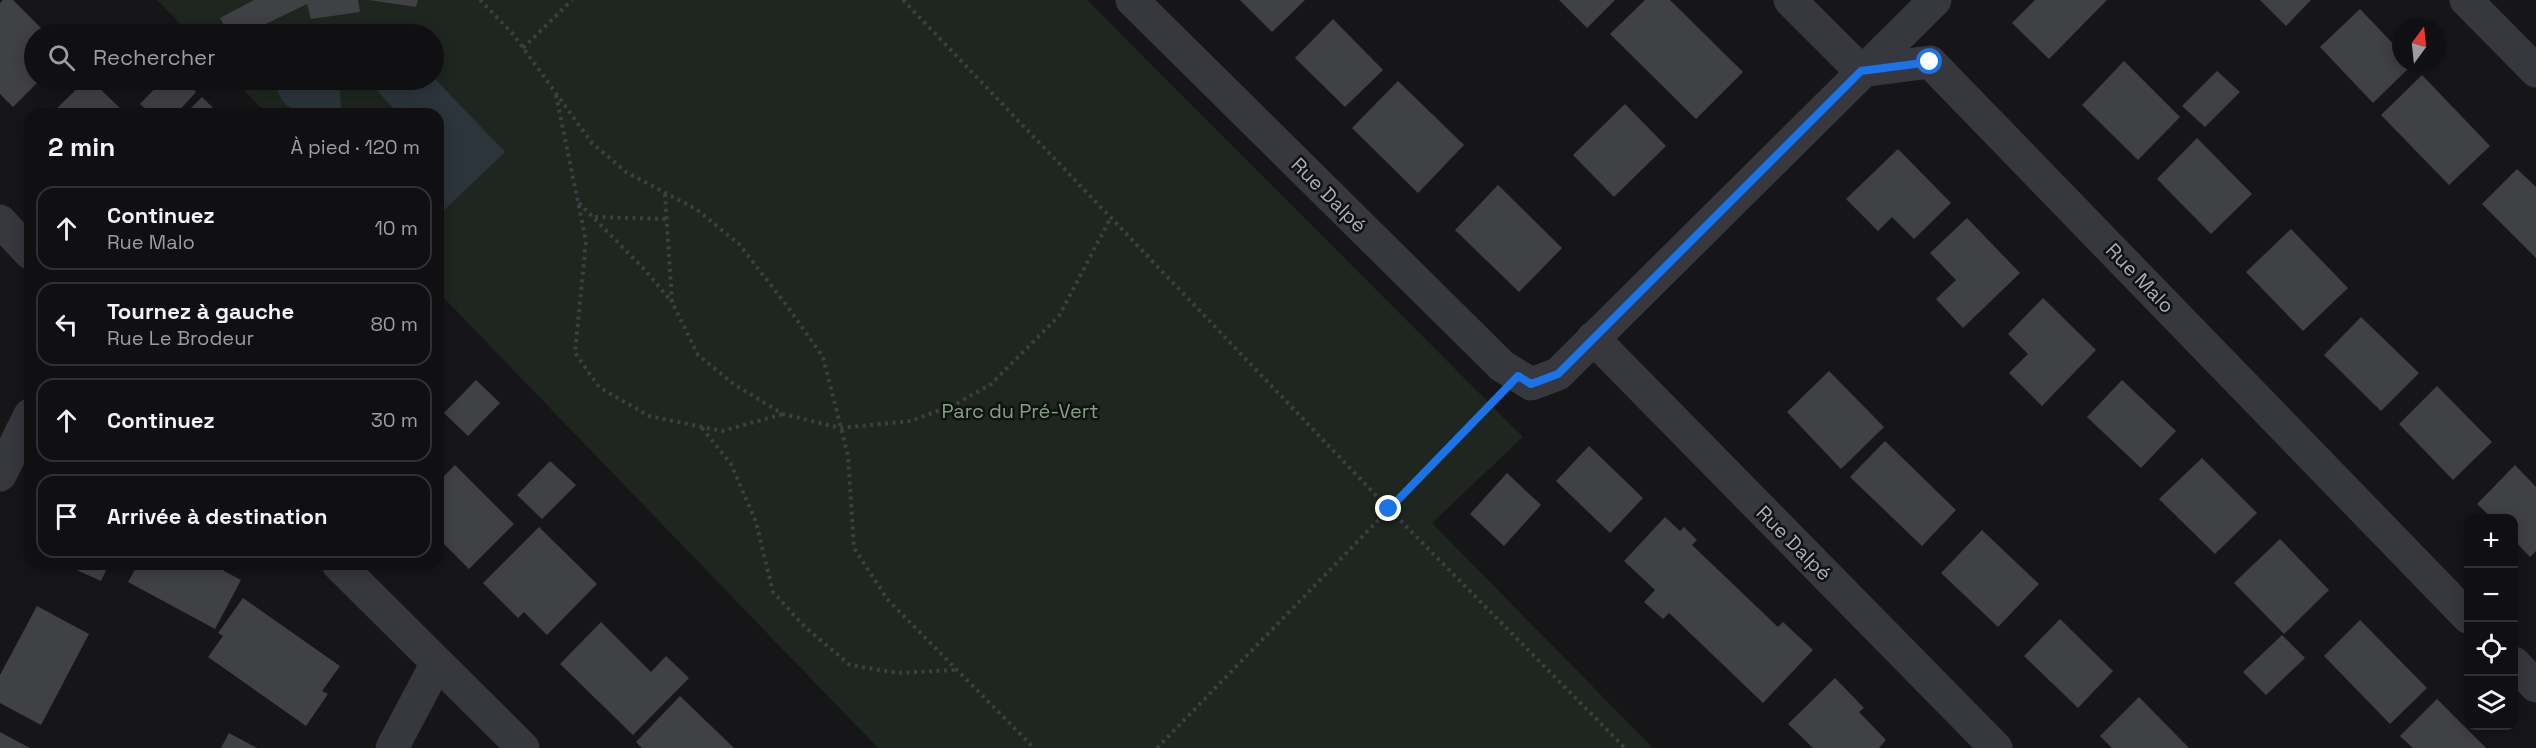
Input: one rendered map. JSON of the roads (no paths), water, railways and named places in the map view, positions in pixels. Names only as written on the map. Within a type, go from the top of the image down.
[{"type":"street","name":"Rue Dalpé","points":[[1132,0],[1502,366],[1524,380],[1558,374],[1593,338],[1996,748]]},
{"type":"street","points":[[1790,0],[1861,71]]},
{"type":"street","points":[[1593,338],[1935,0]]},
{"type":"street","points":[[2466,0],[2536,71]]},
{"type":"street","name":"Rue Malo","points":[[1861,71],[1930,62],[2464,611]]},
{"type":"street","points":[[0,221],[24,247]]},
{"type":"street","points":[[0,476],[24,427]]},
{"type":"street","points":[[344,570],[523,748]]},
{"type":"street","points":[[392,748],[437,663]]},
{"type":"street","points":[[2518,667],[2536,686]]},
{"type":"park label","name":"Parc du Pré-Vert","points":[[1020,411]]}]
